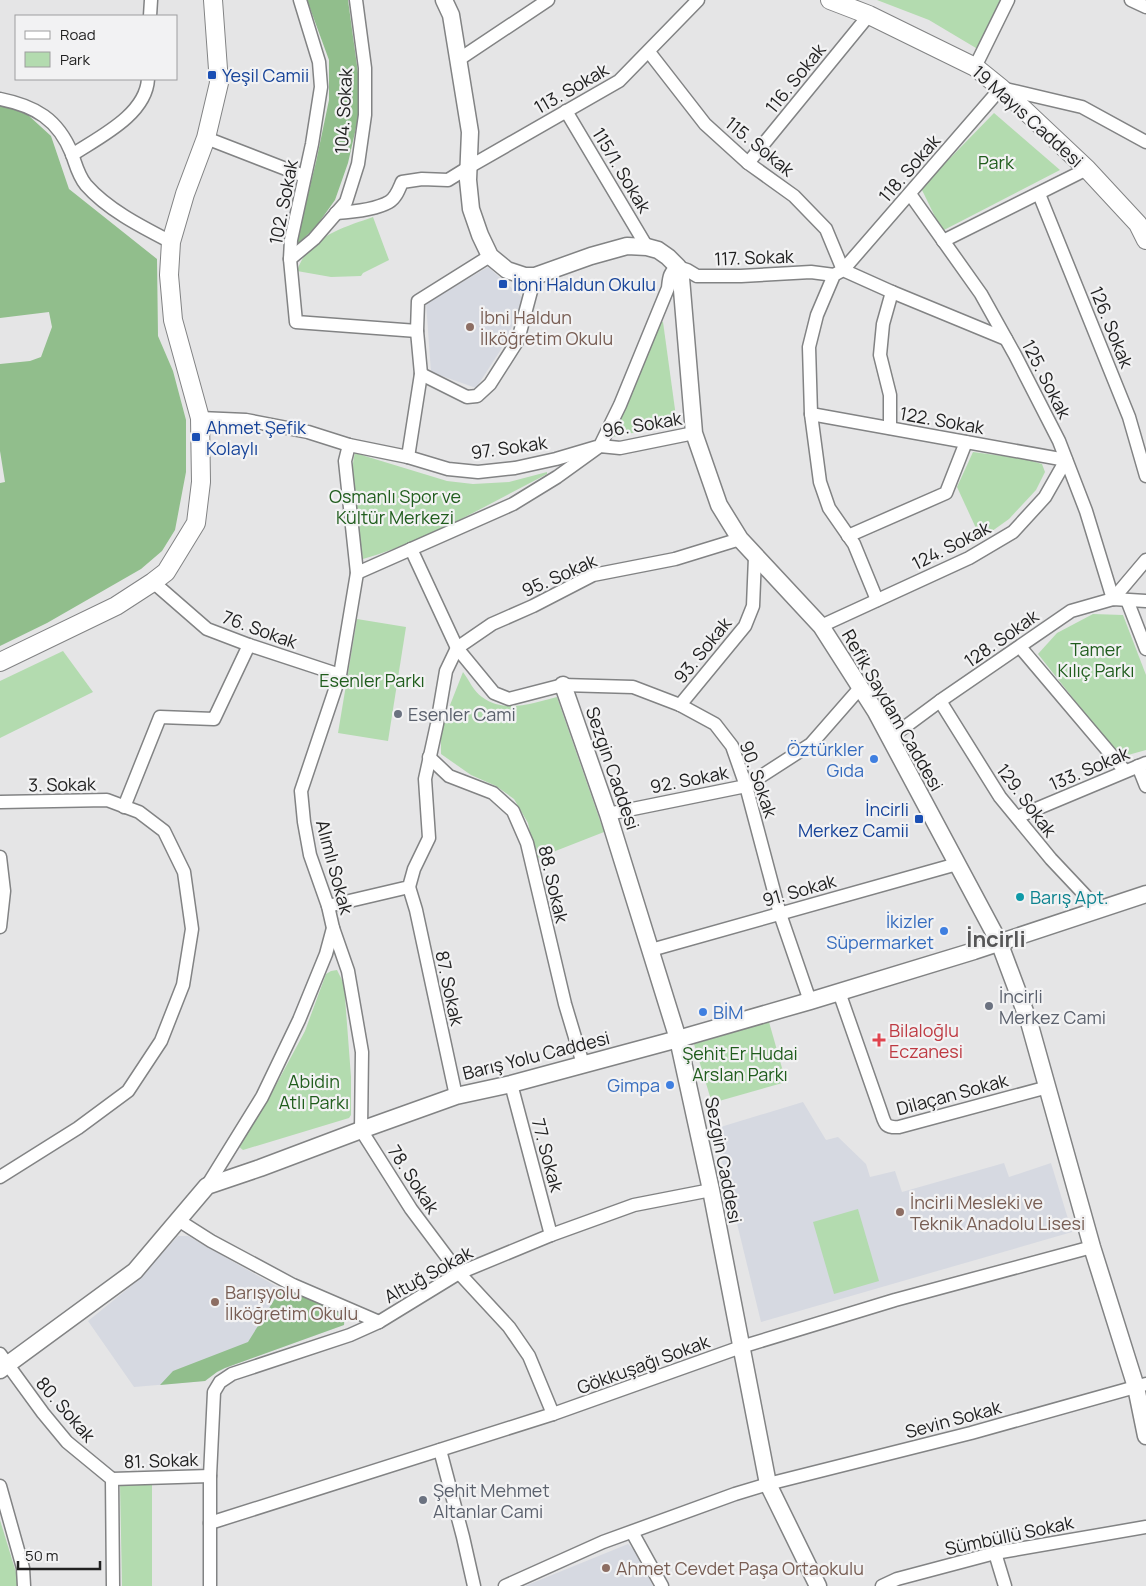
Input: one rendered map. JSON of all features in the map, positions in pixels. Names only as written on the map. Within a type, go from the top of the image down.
[{"type":"main road","points":[[0,662],[116,606],[153,582],[166,572],[196,523],[201,482],[200,418],[173,320],[169,274],[170,242],[185,194],[206,138],[219,83],[214,0]]},
{"type":"main road","name":"19 Mayıs Caddesi","points":[[830,0],[870,15],[975,67],[1001,88],[1087,169],[1138,224],[1146,240]]},
{"type":"street","points":[[150,15],[151,0]]},
{"type":"street","name":"102. Sokak","points":[[300,0],[319,62],[321,87],[312,144],[291,240],[290,259],[296,322],[417,331]]},
{"type":"street","name":"104. Sokak","points":[[290,259],[314,239],[346,202],[358,164],[365,115],[365,68],[356,0]]},
{"type":"street","points":[[444,0],[451,15],[470,132],[468,180],[471,209],[490,256],[507,270],[525,276],[535,276],[591,256],[627,246],[647,247],[658,250],[678,267],[672,270],[670,274],[668,288],[620,405],[600,446]]},
{"type":"street","points":[[458,60],[548,0]]},
{"type":"street","name":"113. Sokak","points":[[336,213],[356,211],[390,202],[398,192],[402,182],[422,179],[448,180],[468,166],[619,81],[698,0]]},
{"type":"street","points":[[975,67],[1008,0]]},
{"type":"street","points":[[1130,0],[1146,7]]},
{"type":"street","name":"116. Sokak","points":[[748,163],[870,15]]},
{"type":"street","name":"115. Sokak","points":[[649,52],[705,124],[748,163],[794,196],[826,229],[839,273]]},
{"type":"street","points":[[72,155],[112,130],[133,112],[142,98],[148,80]]},
{"type":"street","points":[[1001,88],[1082,107],[1146,142]]},
{"type":"street","name":"118. Sokak","points":[[877,600],[854,544],[829,508],[820,482],[811,414],[810,347],[817,315],[839,273],[1001,88]]},
{"type":"street","points":[[0,100],[20,103],[48,118],[63,135],[80,176],[95,194],[132,222],[170,242]]},
{"type":"street","name":"115/1. Sokak","points":[[566,111],[647,247]]},
{"type":"street","points":[[206,138],[304,176]]},
{"type":"street","points":[[944,241],[1087,169]]},
{"type":"street","name":"125. Sokak","points":[[910,194],[982,294],[1059,441],[1086,511],[1113,599]]},
{"type":"street","name":"126. Sokak","points":[[1039,194],[1129,417],[1146,476]]},
{"type":"street","points":[[408,458],[422,374],[417,331],[418,301],[490,256]]},
{"type":"street","name":"117. Sokak","points":[[678,267],[697,276],[741,276],[811,272],[839,273],[892,292],[1006,339]]},
{"type":"street","name":"Refik Saydam Caddesi","points":[[678,267],[681,278],[694,433],[719,505],[740,540],[821,626],[876,712],[998,942],[1029,1022],[1092,1247],[1141,1385],[1146,1436]]},
{"type":"street","points":[[422,374],[467,397],[477,396],[490,384],[518,340],[535,276]]},
{"type":"street","points":[[890,428],[890,395],[880,355],[884,324],[892,292]]},
{"type":"street","name":"122. Sokak","points":[[811,414],[1066,460]]},
{"type":"street","name":"97. Sokak","points":[[200,418],[246,420],[308,432],[448,469],[478,472],[516,468],[600,446]]},
{"type":"street","name":"96. Sokak","points":[[357,573],[513,504],[558,477],[600,446],[620,448],[694,433]]},
{"type":"street","points":[[848,536],[946,493],[966,442]]},
{"type":"street","name":"Alımlı Sokak","points":[[207,1186],[262,1097],[300,1020],[326,954],[333,928],[328,906],[310,855],[304,822],[302,791],[340,675],[357,573],[345,461],[348,444]]},
{"type":"street","name":"124. Sokak","points":[[821,626],[969,558],[1013,532],[1045,497],[1066,460]]},
{"type":"street","name":"95. Sokak","points":[[457,648],[492,624],[533,606],[594,575],[676,559],[740,540]]},
{"type":"street","name":"90. Sokak","points":[[411,549],[457,648],[494,693],[509,699],[563,685],[633,687],[680,705],[715,724],[732,746],[746,786],[780,914],[810,1001]]},
{"type":"street","name":"93. Sokak","points":[[680,705],[745,626],[753,606],[755,557]]},
{"type":"street","points":[[1113,599],[1146,560]]},
{"type":"street","name":"76. Sokak","points":[[153,582],[207,628],[249,646],[340,675]]},
{"type":"street","name":"128. Sokak","points":[[890,738],[940,701],[1071,611],[1113,599],[1146,601]]},
{"type":"street","points":[[1127,600],[1146,649]]},
{"type":"street","points":[[124,807],[160,717],[214,719],[249,646]]},
{"type":"street","points":[[1020,647],[1125,771]]},
{"type":"street","points":[[328,906],[409,887],[414,869],[429,838],[425,779],[446,671],[457,648]]},
{"type":"street","name":"Sezgin Caddesi","points":[[563,685],[608,814],[678,1039],[711,1190],[768,1484],[818,1586]]},
{"type":"street","name":"92. Sokak","points":[[608,814],[746,786],[811,744],[860,688]]},
{"type":"street","name":"129. Sokak","points":[[940,701],[1000,797],[1051,859],[1100,910]]},
{"type":"street","name":"88. Sokak","points":[[429,757],[449,776],[493,793],[513,811],[526,843],[565,1004],[583,1064]]},
{"type":"street","points":[[1142,764],[1146,786]]},
{"type":"street","name":"133. Sokak","points":[[1017,817],[1142,764]]},
{"type":"street","name":"3. Sokak","points":[[0,802],[107,800],[138,812],[164,831],[184,872],[192,929],[183,985],[161,1041],[128,1091],[78,1128],[0,1176]]},
{"type":"street","points":[[0,857],[4,890],[0,927]]},
{"type":"street","name":"91. Sokak","points":[[651,950],[957,864]]},
{"type":"street","name":"87. Sokak","points":[[409,887],[416,910],[456,1096]]},
{"type":"street","name":"Barış Yolu Caddesi","points":[[207,1186],[456,1096],[511,1084],[810,1001],[1146,894]]},
{"type":"street","points":[[333,928],[348,972],[362,1052],[361,1130]]},
{"type":"street","name":"Dilaçan Sokak","points":[[839,992],[885,1123],[891,1128],[1048,1087]]},
{"type":"street","name":"77. Sokak","points":[[511,1084],[551,1235]]},
{"type":"street","name":"78. Sokak","points":[[361,1130],[411,1210],[459,1272],[509,1327],[529,1356],[553,1414]]},
{"type":"street","points":[[2,1363],[135,1271],[207,1186]]},
{"type":"street","name":"Altuğ Sokak","points":[[210,1586],[210,1476],[214,1392],[220,1382],[232,1374],[350,1335],[379,1322],[459,1272],[551,1235],[634,1205],[711,1190]]},
{"type":"street","points":[[178,1220],[211,1241],[293,1285],[379,1322]]},
{"type":"street","name":"Gökkuşağı Sokak","points":[[210,1523],[553,1414],[741,1347],[895,1300],[1092,1247]]},
{"type":"street","name":"80. Sokak","points":[[2,1363],[67,1442],[112,1479]]},
{"type":"street","name":"Sevin Sokak","points":[[505,1586],[603,1542],[735,1494],[971,1433],[1141,1385]]},
{"type":"street","points":[[440,1450],[474,1586]]},
{"type":"street","name":"81. Sokak","points":[[112,1479],[210,1476]]},
{"type":"street","points":[[112,1479],[113,1586]]},
{"type":"street","points":[[0,1486],[23,1568],[24,1586]]},
{"type":"street","name":"Sümbüllü Sokak","points":[[882,1586],[897,1579],[994,1553],[1146,1527]]},
{"type":"street","points":[[632,1532],[662,1586]]},
{"type":"street","points":[[994,1553],[1005,1586]]},
{"type":"shaded area","name":"İbni Haldun İlköğretim Okulu","points":[[488,267],[525,300],[500,351],[476,388],[431,372],[426,303]]},
{"type":"shaded area","name":"İncirli Mesleki ve Teknik Anadolu Lisesi","points":[[803,1102],[826,1140],[838,1137],[866,1164],[870,1177],[895,1171],[902,1192],[1004,1163],[1009,1177],[1051,1163],[1072,1232],[761,1322],[714,1129]]},
{"type":"shaded area","name":"Barışyolu İlköğretim Okulu","points":[[178,1236],[188,1236],[281,1289],[345,1312],[344,1325],[225,1368],[205,1381],[134,1387],[88,1321],[136,1282]]},
{"type":"shaded area","name":"Ahmet Cevdet Paşa Ortaokulu","points":[[628,1544],[635,1551],[653,1586],[525,1586]]},
{"type":"green space","points":[[307,0],[348,0],[358,73],[358,119],[348,163],[335,200],[315,228],[295,246],[329,100],[329,60]]},
{"type":"green space","points":[[877,0],[1001,1],[981,51],[929,20]]},
{"type":"green space","points":[[0,104],[28,115],[51,136],[69,189],[157,259],[158,336],[173,371],[186,420],[186,472],[175,530],[162,551],[141,569],[47,623],[0,646],[0,483],[5,482],[0,451],[0,364],[30,361],[41,357],[52,327],[49,312],[0,318]]},
{"type":"green space","name":"Park","points":[[994,113],[1060,170],[942,231],[921,188]]},
{"type":"green space","points":[[373,217],[389,260],[363,273],[361,276],[331,277],[297,271],[302,259],[318,242],[338,230]]},
{"type":"green space","points":[[655,319],[663,322],[677,424],[597,440]]},
{"type":"green space","points":[[973,452],[1025,459],[1042,464],[1045,472],[1036,490],[1009,519],[981,539],[957,487]]},
{"type":"green space","name":"Osmanlı Spor ve Kültür Merkezi","points":[[355,453],[447,481],[473,484],[509,482],[547,472],[547,474],[434,532],[363,559],[353,491],[352,477]]},
{"type":"green space","name":"Tamer Kılıç Parkı","points":[[1093,614],[1123,615],[1146,675],[1146,750],[1128,755],[1114,750],[1038,654],[1057,633]]},
{"type":"green space","name":"Esenler Parkı","points":[[357,619],[406,627],[388,741],[338,733]]},
{"type":"green space","points":[[63,651],[93,692],[0,738],[0,681]]},
{"type":"green space","points":[[463,672],[479,695],[500,705],[519,706],[557,697],[604,832],[535,859],[528,823],[514,799],[496,786],[471,775],[441,754],[441,728]]},
{"type":"green space","name":"Abidin Atlı Parkı","points":[[337,970],[344,984],[351,1077],[351,1115],[349,1118],[243,1150],[238,1146],[269,1098],[305,1031],[326,974]]},
{"type":"green space","name":"Şehit Er Hudai Arslan Parkı","points":[[769,1022],[786,1082],[712,1103],[694,1044]]},
{"type":"green space","points":[[858,1209],[879,1281],[834,1294],[813,1222]]},
{"type":"green space","points":[[281,1289],[345,1312],[344,1325],[225,1368],[205,1381],[160,1385],[173,1371],[248,1342]]},
{"type":"green space","points":[[152,1483],[152,1586],[122,1586],[120,1484]]},
{"type":"green space","points":[[0,1520],[18,1579],[19,1586],[0,1586]]},
{"type":"place","name":"Yeşil Camii","points":[[212,75]]},
{"type":"place","name":"İbni Haldun Okulu","points":[[503,284]]},
{"type":"place","name":"İbni Haldun İlköğretim Okulu","points":[[470,327]]},
{"type":"place","name":"Ahmet Şefik Kolaylı","points":[[196,437]]},
{"type":"place","name":"Esenler Cami","points":[[398,714]]},
{"type":"place","name":"Öztürkler Gıda","points":[[874,759]]},
{"type":"place","name":"İncirli Merkez Camii","points":[[919,819]]},
{"type":"place","name":"Barış Apt.","points":[[1020,897]]},
{"type":"place","name":"İkizler Süpermarket","points":[[944,931]]},
{"type":"place","name":"İncirli Merkez Cami","points":[[989,1006]]},
{"type":"place","name":"BİM","points":[[703,1012]]},
{"type":"place","name":"Bilaloğlu Eczanesi","points":[[879,1040]]},
{"type":"place","name":"Gimpa","points":[[670,1085]]},
{"type":"place","name":"İncirli Mesleki ve Teknik Anadolu Lisesi","points":[[900,1212]]},
{"type":"place","name":"Barışyolu İlköğretim Okulu","points":[[215,1302]]},
{"type":"place","name":"Şehit Mehmet Altanlar Cami","points":[[423,1500]]},
{"type":"place","name":"Ahmet Cevdet Paşa Ortaokulu","points":[[606,1568]]},
{"type":"district","name":"İncirli","points":[[996,939]]}]
